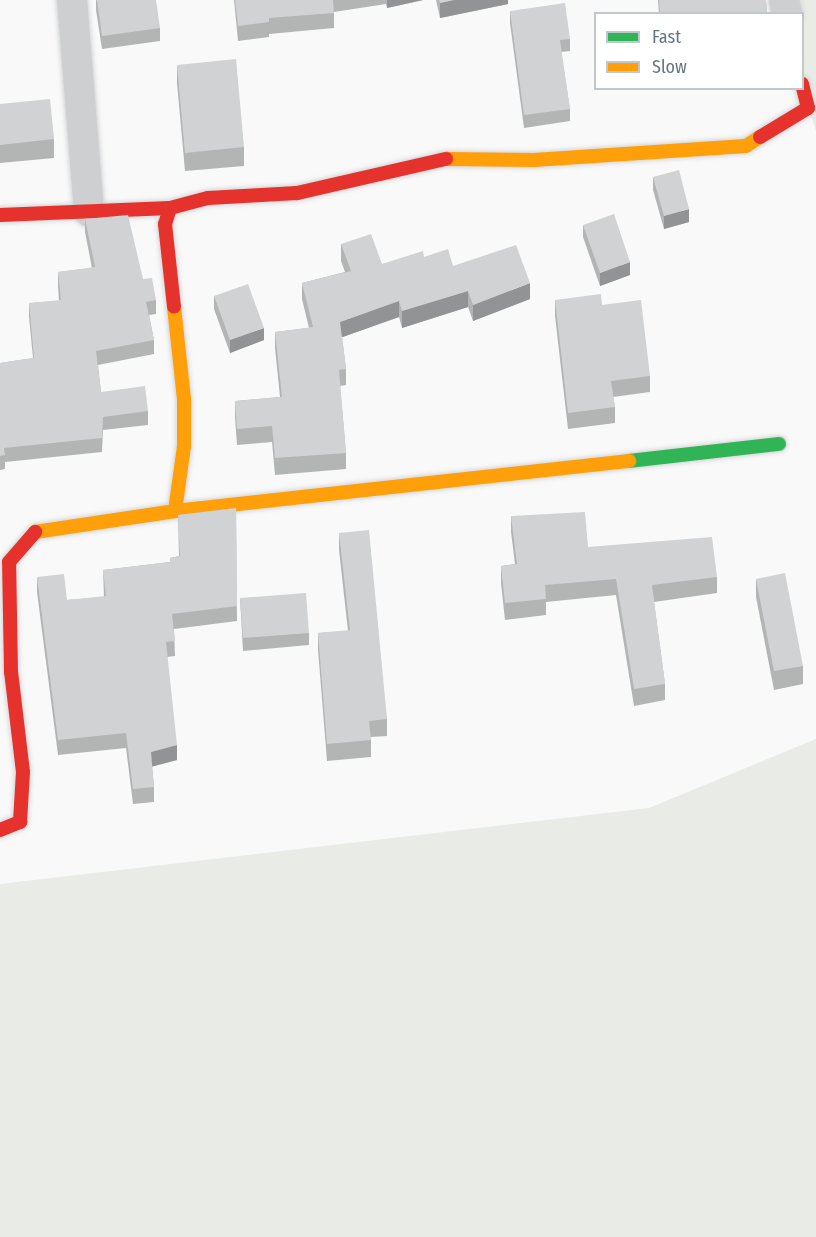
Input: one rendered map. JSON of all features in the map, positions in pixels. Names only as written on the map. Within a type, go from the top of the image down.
[{"type":"street","points":[[72,0],[89,211]]},
{"type":"street","points":[[0,215],[170,208],[208,198],[297,193],[444,159],[534,160],[746,146],[808,108],[804,90]]},
{"type":"street","points":[[170,208],[165,224],[184,399],[184,446],[175,511]]},
{"type":"street","points":[[0,830],[20,822],[23,772],[11,672],[9,562],[37,529],[175,511],[779,444]]},
{"type":"shaded area","points":[[776,0],[816,0],[816,131],[804,90],[804,12],[780,12]]},
{"type":"shaded area","points":[[816,739],[816,1237],[0,1237],[0,884],[649,808]]},
{"type":"building","points":[[97,0],[156,0],[160,28],[102,36]]},
{"type":"building","points":[[235,0],[333,0],[334,13],[269,18],[269,22],[238,26]]},
{"type":"building","points":[[659,0],[766,0],[767,12],[660,12]]},
{"type":"building","points":[[565,3],[570,39],[560,40],[570,109],[524,115],[510,11]]},
{"type":"building","points":[[236,59],[244,147],[185,153],[177,65]]},
{"type":"building","points":[[50,99],[54,139],[0,145],[0,104]]},
{"type":"building","points":[[679,170],[689,209],[664,216],[653,177]]},
{"type":"building","points":[[614,214],[630,262],[600,273],[583,225]]},
{"type":"building","points":[[128,215],[143,279],[152,278],[156,300],[146,302],[154,340],[96,351],[101,392],[145,386],[148,411],[103,417],[102,438],[4,448],[5,455],[0,456],[0,363],[34,358],[29,303],[61,300],[58,272],[95,267],[85,219]]},
{"type":"building","points":[[371,234],[382,264],[423,251],[424,257],[448,249],[453,266],[516,245],[530,283],[473,305],[468,291],[402,311],[399,301],[340,322],[346,369],[339,370],[346,453],[275,458],[272,426],[237,429],[235,401],[282,397],[275,332],[313,327],[302,283],[351,271],[341,244]]},
{"type":"building","points":[[248,284],[264,328],[230,340],[214,296]]},
{"type":"building","points":[[601,294],[602,305],[641,300],[650,376],[611,381],[615,407],[568,413],[555,300]]},
{"type":"building","points":[[236,508],[237,606],[172,614],[175,641],[166,642],[177,745],[151,752],[154,787],[133,789],[126,733],[58,740],[37,577],[64,574],[67,600],[106,596],[103,570],[170,562],[170,558],[180,556],[178,515]]},
{"type":"building","points":[[585,512],[588,547],[712,537],[717,577],[652,585],[665,684],[634,689],[616,579],[545,585],[546,599],[505,603],[501,566],[517,564],[511,516]]},
{"type":"building","points":[[369,530],[387,719],[369,721],[371,740],[327,744],[318,633],[350,630],[339,533]]},
{"type":"building","points":[[785,573],[803,666],[774,671],[756,579]]},
{"type":"building","points":[[306,593],[309,633],[243,638],[240,598]]},
{"type":"traffic: fast","points":[[629,461],[779,444]]},
{"type":"traffic: slow","points":[[446,159],[534,160],[746,146],[760,137]]},
{"type":"traffic: slow","points":[[35,532],[175,511],[184,446],[184,399],[174,307]]},
{"type":"traffic: slow","points":[[175,511],[629,461]]},
{"type":"traffic: jam","points":[[760,137],[808,108],[804,90]]},
{"type":"traffic: jam","points":[[0,215],[170,208],[208,198],[297,193],[446,159]]},
{"type":"traffic: jam","points":[[170,208],[165,224],[174,307]]},
{"type":"traffic: jam","points":[[0,830],[20,822],[23,772],[11,672],[9,562],[35,532]]}]
